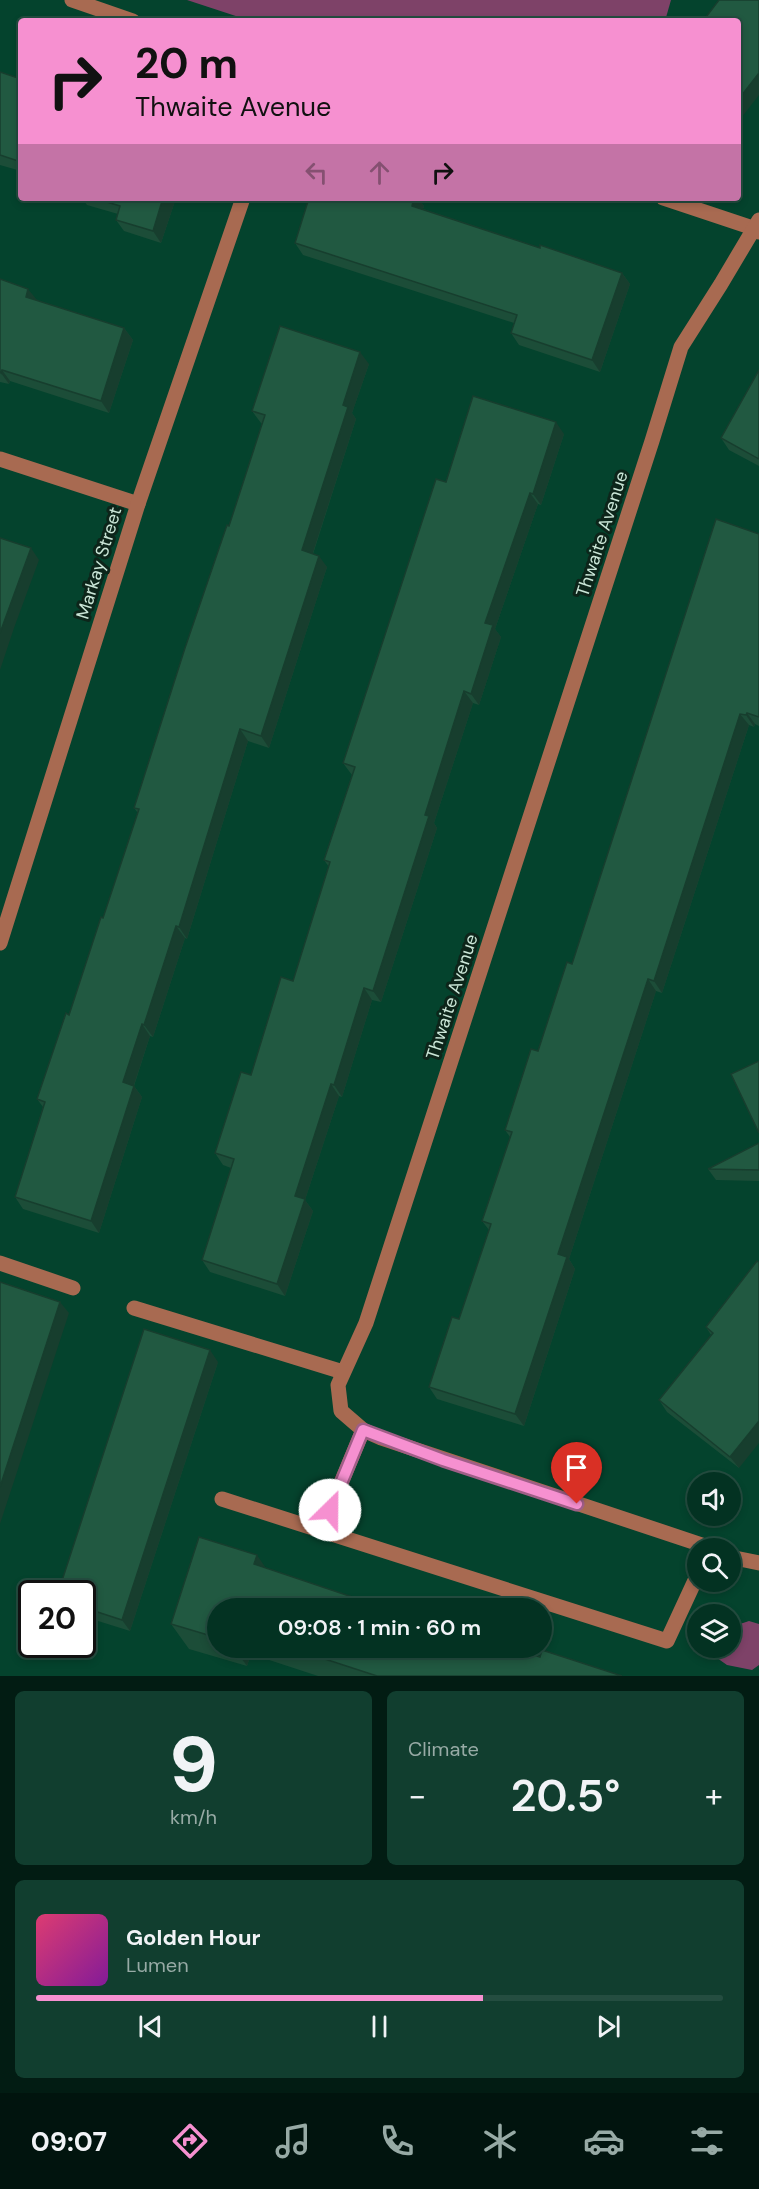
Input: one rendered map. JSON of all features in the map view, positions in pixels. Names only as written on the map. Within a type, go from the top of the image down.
[{"type":"street","points":[[72,0],[124,18]]},
{"type":"street","name":"Markay Street","points":[[0,943],[138,504],[242,201]]},
{"type":"street","points":[[673,201],[757,226]]},
{"type":"street","name":"Thwaite Avenue","points":[[687,1540],[443,1460],[363,1430],[341,1411],[338,1385],[366,1323],[681,347],[757,226]]},
{"type":"street","points":[[0,459],[138,504]]},
{"type":"street","points":[[0,1263],[73,1287]]},
{"type":"street","points":[[135,1308],[343,1372]]},
{"type":"street","points":[[321,1530],[363,1430]]},
{"type":"street","points":[[222,1499],[667,1641],[690,1592]]},
{"type":"street","points":[[741,1559],[759,1563]]},
{"type":"shaded area","points":[[187,0],[671,0],[666,18],[242,18]]},
{"type":"shaded area","points":[[749,1621],[759,1624],[759,1665],[752,1670],[727,1665],[717,1658],[741,1658],[741,1624]]},
{"type":"building","points":[[719,0],[759,0],[759,73],[741,96],[741,18],[705,18]]},
{"type":"building","points":[[0,72],[18,78],[18,161],[0,155]]},
{"type":"building","points":[[104,201],[162,201],[153,231],[116,220],[120,206]]},
{"type":"building","points":[[308,201],[413,201],[412,206],[622,273],[592,360],[511,333],[517,315],[295,243]]},
{"type":"building","points":[[0,279],[28,289],[26,297],[124,328],[101,401],[2,370],[0,372]]},
{"type":"building","points":[[280,326],[360,352],[343,405],[348,407],[302,550],[319,556],[261,736],[240,729],[179,927],[176,926],[123,1082],[134,1086],[91,1221],[15,1197],[45,1102],[37,1099],[66,1013],[69,1015],[101,917],[103,918],[139,809],[134,808],[185,648],[227,525],[229,526],[265,415],[252,411]]},
{"type":"building","points":[[759,370],[759,459],[721,438]]},
{"type":"building","points":[[473,396],[556,422],[533,494],[530,493],[485,623],[493,625],[471,694],[464,691],[425,815],[429,816],[373,991],[364,988],[334,1085],[331,1084],[295,1196],[305,1199],[277,1284],[202,1260],[234,1159],[215,1153],[241,1072],[251,1075],[281,977],[293,981],[330,862],[324,860],[355,767],[343,763],[436,479],[446,482]]},
{"type":"building","points":[[716,519],[759,534],[759,717],[747,713],[746,715],[740,714],[654,981],[648,979],[558,1254],[567,1257],[515,1414],[429,1387],[452,1317],[459,1319],[491,1224],[482,1221],[512,1132],[505,1130],[531,1049],[538,1051],[567,962],[572,964]]},
{"type":"building","points":[[0,538],[31,548],[0,633]]},
{"type":"building","points":[[759,1061],[759,1133],[731,1074]]},
{"type":"building","points":[[759,1143],[759,1170],[708,1169]]},
{"type":"building","points":[[757,1261],[759,1262],[759,1421],[730,1457],[659,1400],[713,1333],[706,1327]]},
{"type":"building","points":[[0,1282],[60,1302],[0,1487]]},
{"type":"building","points":[[144,1329],[210,1350],[122,1620],[96,1612],[96,1580],[62,1580]]},
{"type":"building","points":[[199,1537],[257,1555],[254,1564],[355,1598],[207,1598],[207,1635],[171,1624]]},
{"type":"building","points":[[552,1653],[622,1676],[377,1676],[322,1658],[552,1658]]},
{"type":"route","points":[[330,1510],[363,1430],[443,1460],[577,1504]]}]
